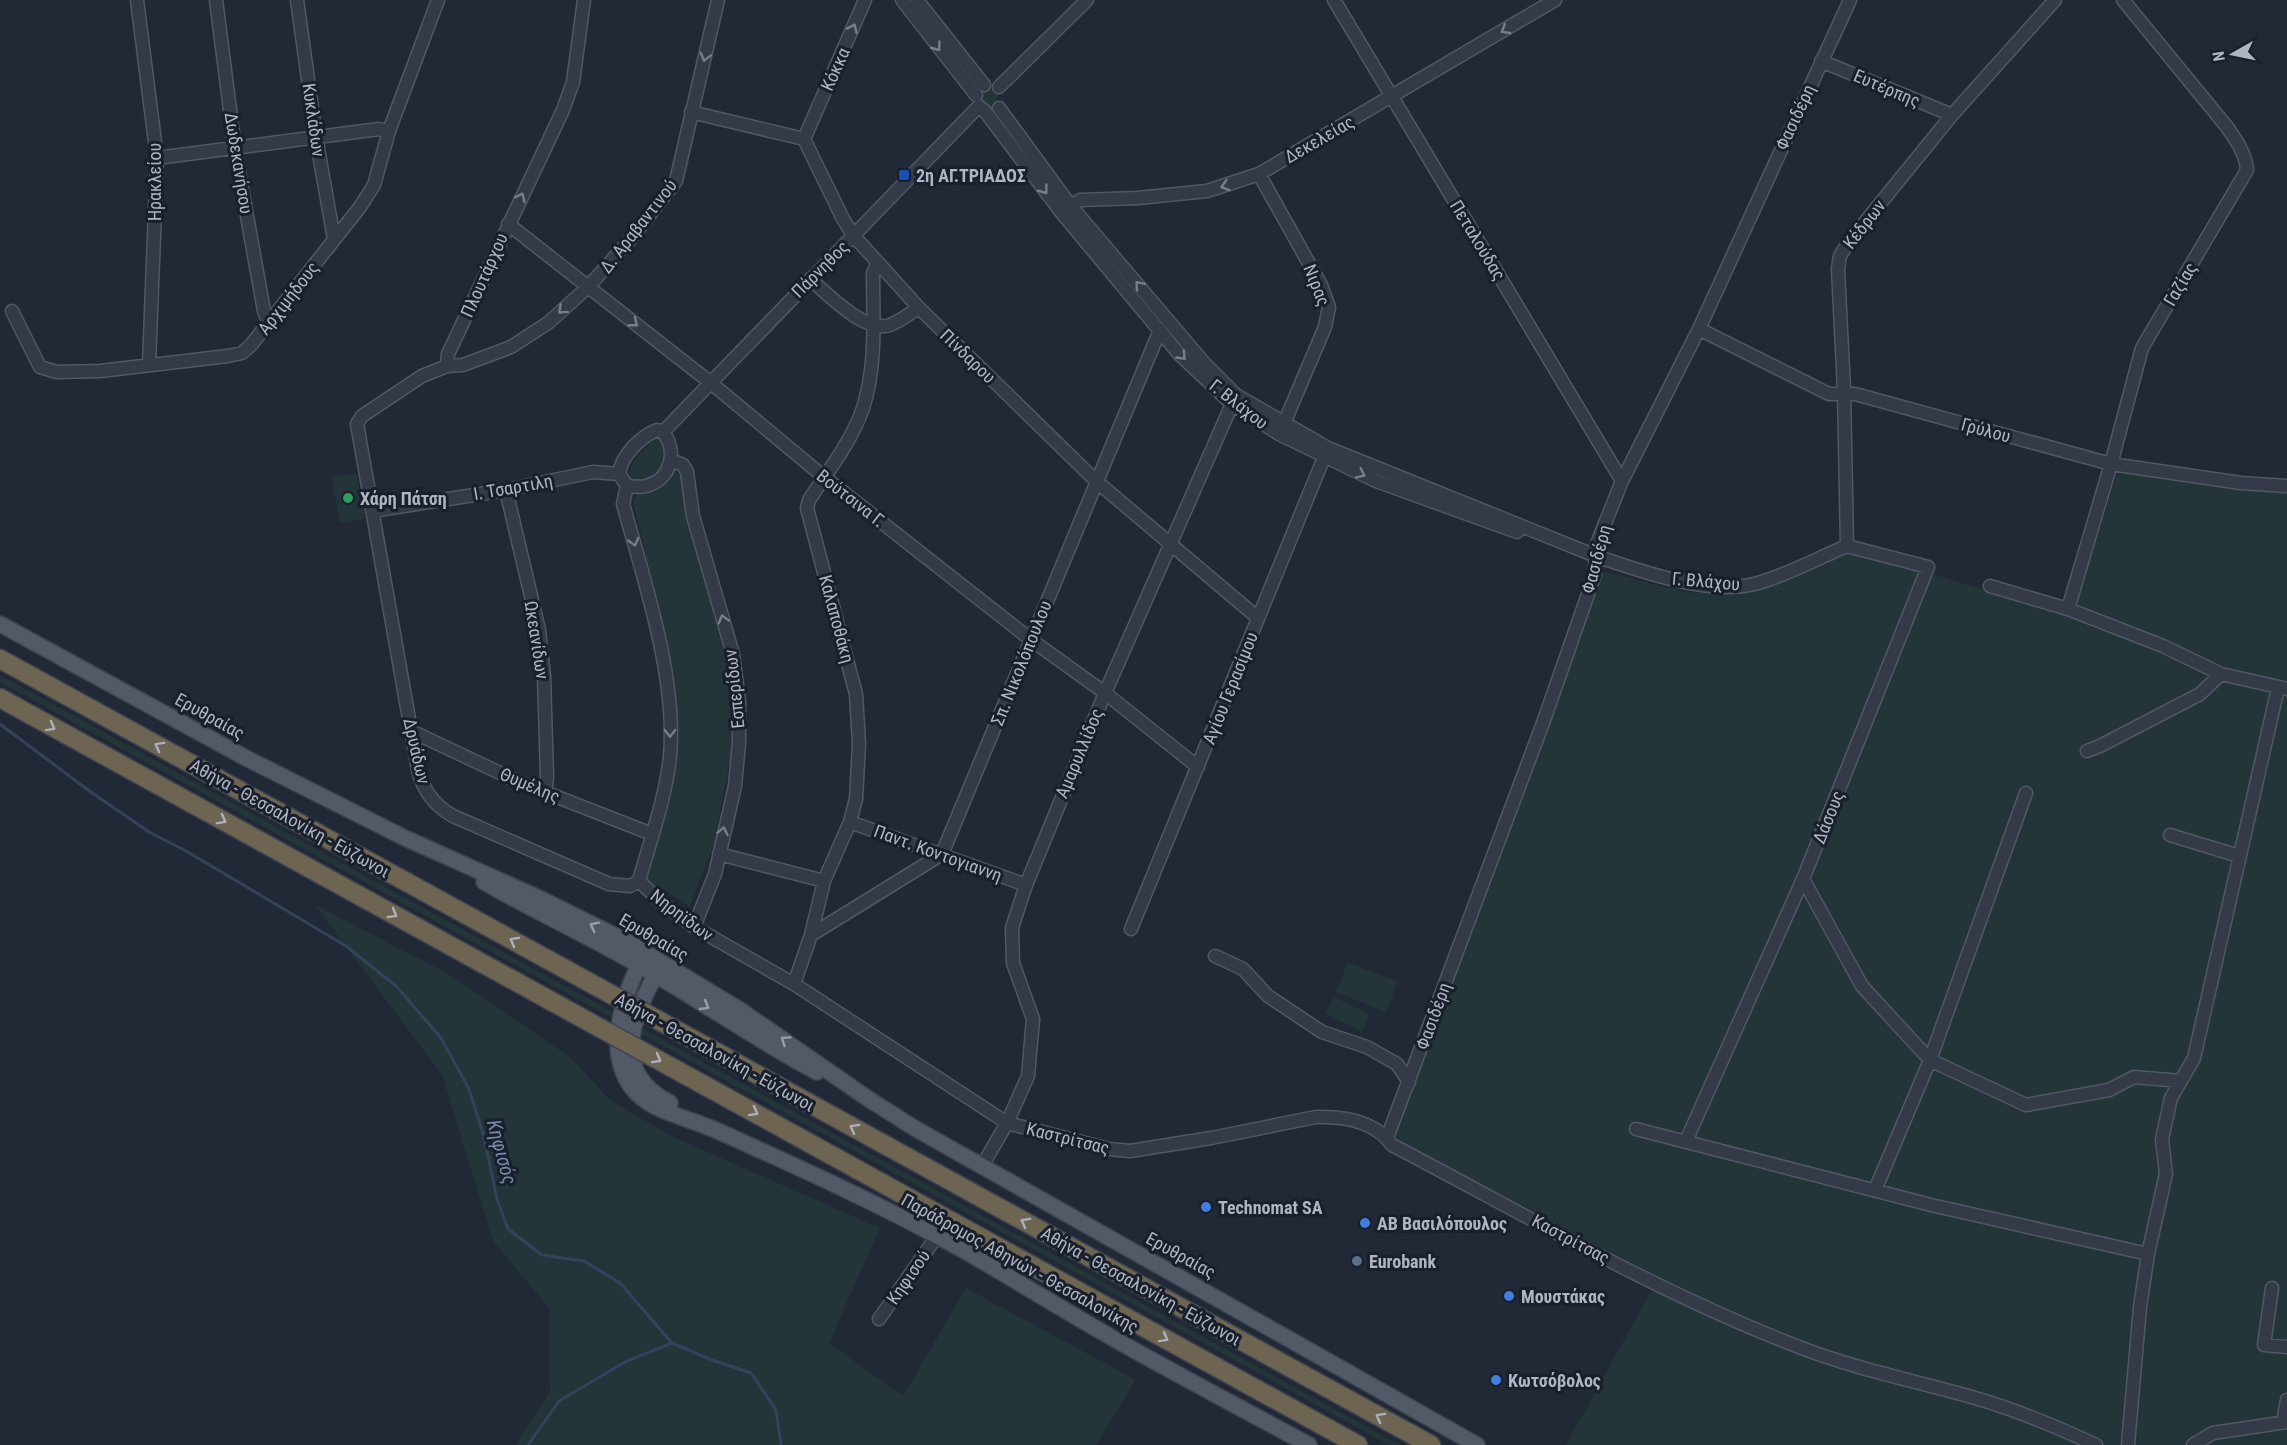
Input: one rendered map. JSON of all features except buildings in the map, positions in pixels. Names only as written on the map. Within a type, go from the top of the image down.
[{"type":"highway","name":"Αθήνα - Θεσσαλονίκη - Εύζωνοι","points":[[0,658],[1431,1445]]},
{"type":"highway","name":"Αθήνα - Θεσσαλονίκη - Εύζωνοι","points":[[0,698],[1359,1445]]},
{"type":"main road","name":"Ερυθραίας","points":[[0,624],[246,758],[405,838],[541,899],[658,969],[776,1051],[867,1098],[982,1166],[1478,1445]]},
{"type":"main road","name":"Παράδρομος Αθηνών - Θεσσαλονίκης","points":[[642,959],[622,1014],[618,1041],[626,1078],[645,1100],[669,1113],[705,1126],[816,1176],[937,1236],[1003,1271],[1074,1316],[1309,1445]]},
{"type":"main road","name":"Παράδρομος Αθηνών - Θεσσαλονίκης","points":[[658,969],[637,1014],[633,1032],[632,1053],[636,1072],[640,1080],[651,1091],[705,1126]]},
{"type":"street","name":"Ηρακλείου","points":[[136,0],[157,158],[149,364]]},
{"type":"street","name":"Δωδεκανήσου","points":[[216,0],[235,148],[264,311],[269,324]]},
{"type":"street","name":"Κυκλάδων","points":[[297,0],[316,138],[334,239]]},
{"type":"street","name":"Αρχιμήδους","points":[[12,311],[40,366],[48,370],[100,371],[242,353],[269,324],[360,207],[374,185],[389,131],[438,0]]},
{"type":"street","name":"Πλουτάρχου","points":[[447,366],[448,354],[563,110],[573,82],[584,0]]},
{"type":"street","name":"Δ. Αραβαντινού","points":[[447,366],[463,365],[511,347],[548,323],[588,287],[630,240],[676,181],[718,0]]},
{"type":"street","name":"Κόκκα","points":[[804,139],[865,0]]},
{"type":"street","name":"Γ. Βλάχου","points":[[902,0],[980,104],[1066,208],[1179,354],[1234,399],[1281,429],[1326,452],[1376,482],[1565,549],[1678,580],[1741,586],[1758,583],[1847,546]]},
{"type":"street","points":[[917,0],[984,85]]},
{"type":"street","points":[[999,87],[1087,0]]},
{"type":"street","name":"Πεταλούδας","points":[[1334,0],[1622,481]]},
{"type":"street","name":"Δεκελείας","points":[[1066,208],[1080,200],[1138,198],[1207,191],[1259,174],[1555,0]]},
{"type":"street","name":"Φασιδέρη","points":[[1387,1138],[1546,712],[1595,573],[1596,546],[1622,481],[1699,328],[1850,0]]},
{"type":"street","name":"Κέδρων","points":[[1847,546],[1844,394],[1838,269],[1840,256],[1848,243],[1952,115],[2055,0]]},
{"type":"street","name":"Γαζίας","points":[[2068,609],[2111,464],[2142,348],[2247,170],[2239,145],[2227,127],[2123,0]]},
{"type":"street","name":"Ευτέρπης","points":[[1821,61],[1952,115]]},
{"type":"street","points":[[993,84],[999,87],[1004,98],[999,108],[991,111],[980,104],[979,89],[984,85],[993,84]]},
{"type":"street","name":"Πάρνηθος","points":[[663,432],[980,104]]},
{"type":"street","name":"Γ. Βλάχου","points":[[999,108],[1066,208],[1234,399]]},
{"type":"street","points":[[691,112],[804,139]]},
{"type":"street","points":[[157,158],[379,129],[389,131]]},
{"type":"street","name":"Πίνδαρου","points":[[804,139],[853,235],[919,308],[1096,481],[1258,618]]},
{"type":"street","name":"Νιρας","points":[[1259,174],[1321,285],[1329,307],[1325,327],[1281,429]]},
{"type":"street","name":"Βούτσινα Γ.","points":[[508,224],[711,383],[824,477],[1198,767]]},
{"type":"street","name":"Καλαποθάκη","points":[[794,984],[811,935],[824,880],[850,822],[858,778],[859,722],[856,694],[807,508],[809,500],[846,443],[863,407],[871,368],[874,326],[873,273],[878,262]]},
{"type":"street","points":[[810,279],[856,317],[874,326],[891,324],[919,308]]},
{"type":"street","name":"Γρύλου","points":[[1699,328],[1832,395],[1855,394],[2111,464],[2241,483],[2287,486]]},
{"type":"street","name":"Σπ. Νικολόπουλου","points":[[942,854],[1160,330]]},
{"type":"street","points":[[372,511],[357,424],[370,410],[422,376],[447,366]]},
{"type":"street","name":"Αμαρυλλίδος","points":[[982,1166],[1007,1123],[1028,1076],[1033,1019],[1013,963],[1012,928],[1026,885],[1169,543],[1234,399]]},
{"type":"street","points":[[657,430],[663,432],[670,445],[671,460],[668,470],[659,480],[646,486],[627,486],[619,474],[621,464],[636,444],[657,430]]},
{"type":"street","name":"Αγίου Γερασίμου","points":[[1131,929],[1326,452]]},
{"type":"street","name":"Εσπερίδων","points":[[671,460],[683,465],[687,472],[693,516],[735,664],[739,701],[738,764],[711,884],[694,927]]},
{"type":"street","name":"Ι. Τσαρτιλη","points":[[372,511],[506,490],[592,472],[619,474]]},
{"type":"street","name":"Νηρηϊδων","points":[[627,486],[623,504],[663,661],[671,732],[670,758],[639,881],[661,902],[694,927],[794,984],[1007,1123]]},
{"type":"street","name":"Ωκεανίδων","points":[[506,490],[538,630],[544,676],[547,777],[545,793]]},
{"type":"street","name":"Δρυάδων","points":[[372,511],[418,770],[423,787],[445,811],[602,881],[623,887],[639,881]]},
{"type":"street","name":"Δάσους","points":[[1686,1141],[1803,879],[1928,567],[1847,546]]},
{"type":"street","points":[[1990,586],[2068,609],[2163,646],[2221,674],[2283,688],[2239,856],[2194,1058],[2171,1098],[2162,1139],[2166,1174],[2148,1254],[2140,1307],[2128,1445]]},
{"type":"street","points":[[2087,751],[2200,694],[2221,674]]},
{"type":"street","name":"Θυμέλης","points":[[411,731],[545,793],[652,834]]},
{"type":"street","points":[[1875,1190],[1930,1060],[2026,793]]},
{"type":"street","name":"Παντ. Κοντογιαννη","points":[[850,822],[1026,885]]},
{"type":"street","points":[[2170,835],[2239,856]]},
{"type":"street","points":[[719,854],[824,880]]},
{"type":"street","points":[[811,935],[942,854]]},
{"type":"street","points":[[1803,879],[1862,986],[1930,1060],[2026,1105],[2109,1090],[2134,1077],[2181,1081]]},
{"type":"street","points":[[1215,956],[1243,969],[1268,996],[1322,1032],[1367,1047],[1398,1064],[1409,1082]]},
{"type":"street","name":"Καστρίτσας","points":[[1007,1123],[1119,1151],[1130,1151],[1316,1117],[1332,1116],[1360,1121],[1387,1138],[1392,1145],[1495,1200],[1655,1283],[1744,1326],[1803,1349],[1886,1375],[1982,1400],[2032,1417],[2096,1445]]},
{"type":"street","points":[[1636,1129],[1875,1190],[2148,1254]]},
{"type":"street","name":"Κηφισού","points":[[879,1318],[937,1236]]},
{"type":"street","points":[[2272,1288],[2264,1345],[2287,1347]]},
{"type":"street","points":[[2193,1445],[2213,1433],[2285,1422],[2287,1400]]},
{"type":"shaded area","points":[[990,89],[996,91],[998,97],[996,103],[990,105],[984,103],[982,97],[984,91]]},
{"type":"shaded area","points":[[656,438],[661,439],[664,464],[649,478],[630,480],[629,474],[633,462]]},
{"type":"shaded area","points":[[672,469],[682,477],[685,505],[720,625],[734,689],[731,754],[714,843],[690,907],[647,879],[669,792],[674,701],[665,632],[633,503],[638,491],[656,489],[665,481]]},
{"type":"shaded area","points":[[2118,471],[2168,480],[2287,493],[2287,1445],[1566,1445],[1659,1277],[1395,1139],[1602,571],[1685,592],[1713,594],[1765,587],[1845,555],[1852,550],[2072,616]]},
{"type":"shaded area","name":"Χάρη Πάτση","points":[[356,473],[365,519],[340,523],[331,477]]},
{"type":"shaded area","points":[[0,675],[1400,1445],[1389,1445],[0,682]]},
{"type":"shaded area","points":[[315,905],[447,973],[570,1057],[610,1100],[671,1136],[880,1228],[829,1343],[903,1396],[966,1288],[1136,1380],[1096,1445],[515,1445],[550,1391],[549,1308],[493,1241],[442,1075]]},
{"type":"shaded area","points":[[1348,962],[1398,982],[1386,1012],[1336,992]]},
{"type":"shaded area","points":[[1334,997],[1370,1014],[1362,1032],[1325,1014]]},
{"type":"waterway","name":"Κηφισός","points":[[0,724],[149,832],[186,851],[346,946],[396,986],[441,1038],[469,1089],[484,1137],[497,1199],[508,1229],[542,1255],[584,1261],[620,1283],[672,1343],[751,1373],[776,1410],[781,1445]]},
{"type":"waterway","points":[[528,1445],[559,1401],[627,1361],[672,1343]]},
{"type":"place","name":"2η ΑΓ.ΤΡΙΑΔΟΣ","points":[[904,175]]},
{"type":"place","name":"Χάρη Πάτση","points":[[348,498]]},
{"type":"place","name":"Technomat SA","points":[[1206,1207]]},
{"type":"place","name":"ΑΒ Βασιλόπουλος","points":[[1365,1223]]},
{"type":"place","name":"Eurobank","points":[[1357,1261]]},
{"type":"place","name":"Μουστάκας","points":[[1509,1296]]},
{"type":"place","name":"Κωτσόβολος","points":[[1496,1380]]}]
